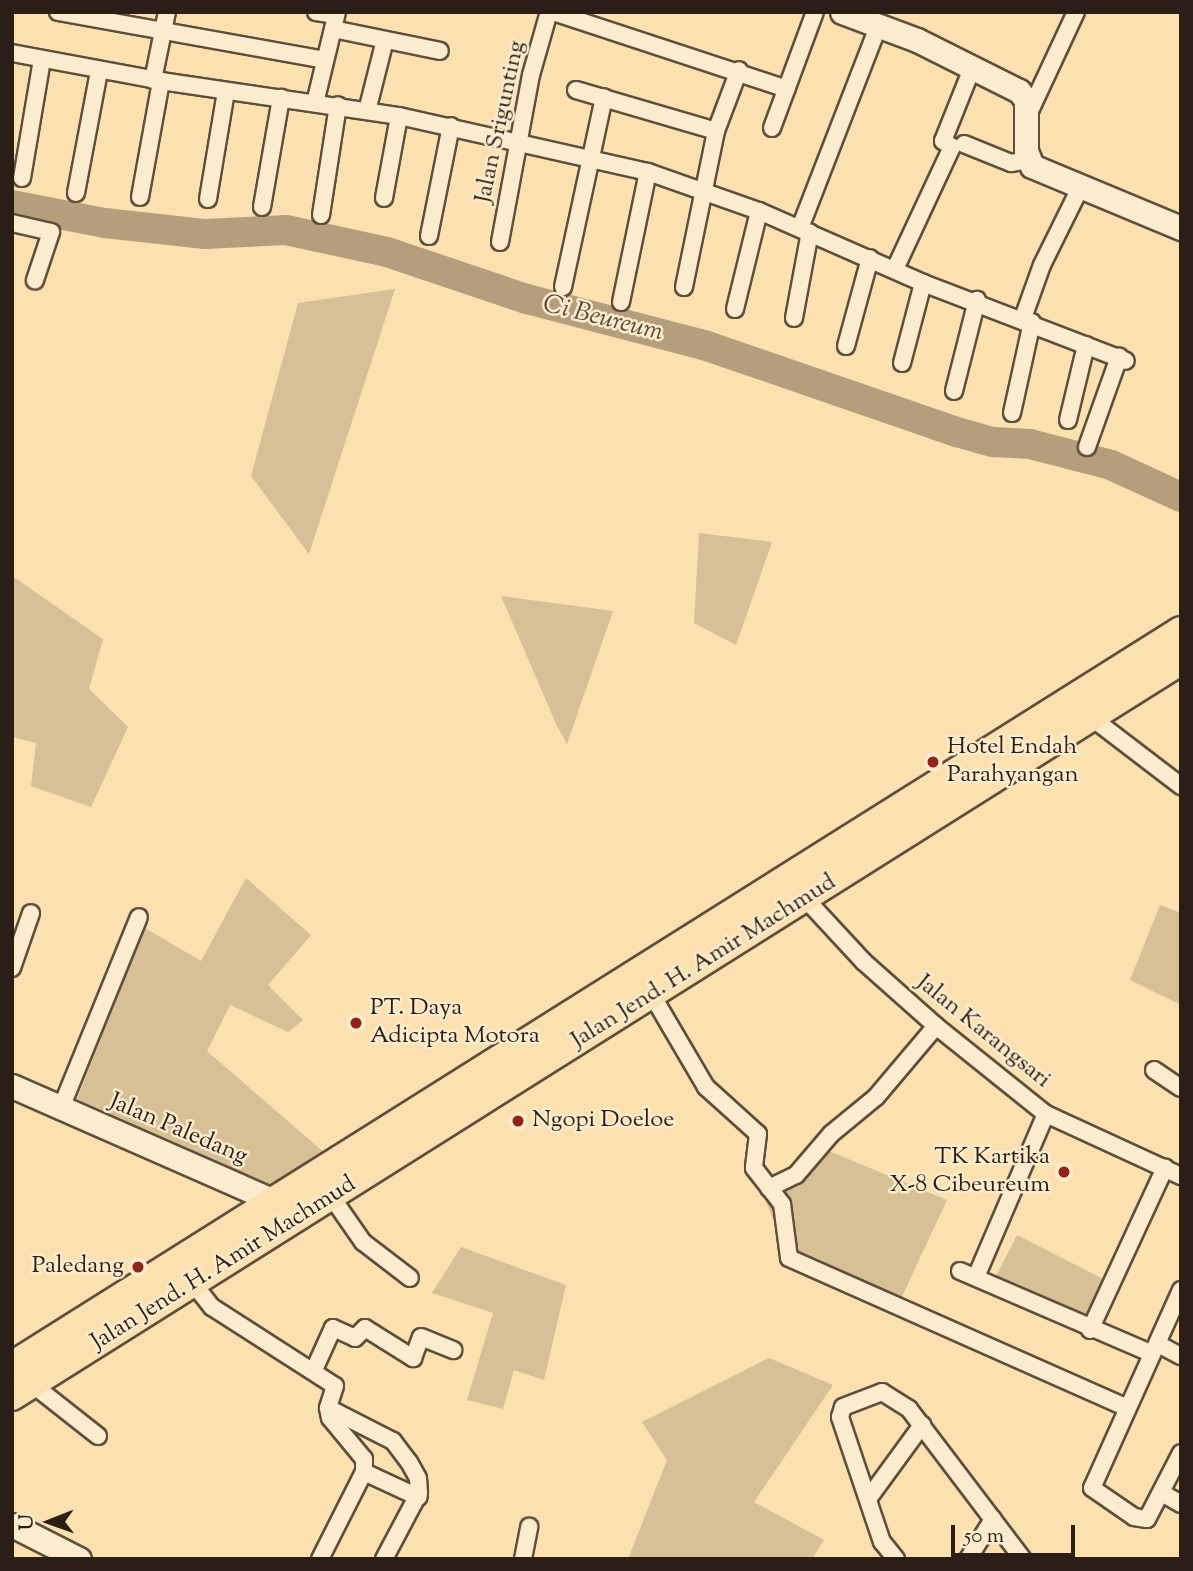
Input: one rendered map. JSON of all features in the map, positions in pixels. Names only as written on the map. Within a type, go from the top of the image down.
[{"type":"highway","name":"Jalan Jend. H. Amir Machmud","points":[[19,1382],[193,1283],[652,995],[797,888],[1181,631]]},
{"type":"highway","name":"Jalan Jend. H. Amir Machmud","points":[[19,1382],[274,1201],[797,888],[1092,718],[1181,660]]},
{"type":"street","points":[[58,12],[325,60]]},
{"type":"street","points":[[141,197],[167,12]]},
{"type":"street","points":[[316,12],[385,40],[440,51]]},
{"type":"street","points":[[551,12],[739,70],[787,89]]},
{"type":"street","name":"Jalan Srigunting","points":[[500,242],[519,144],[551,12]]},
{"type":"street","points":[[772,128],[816,12]]},
{"type":"street","points":[[842,12],[973,66],[1018,91],[1028,115],[1028,160],[1037,169],[1181,228]]},
{"type":"street","points":[[1028,115],[1076,12]]},
{"type":"street","points":[[315,103],[335,19]]},
{"type":"street","points":[[794,318],[805,230],[878,27]]},
{"type":"street","points":[[367,111],[385,40]]},
{"type":"street","points":[[12,52],[99,71],[338,105],[451,126],[648,172],[759,211],[923,283],[977,300],[1123,359],[1087,447]]},
{"type":"street","points":[[22,178],[43,60]]},
{"type":"street","points":[[895,270],[952,147],[943,141],[973,66]]},
{"type":"street","points":[[684,286],[716,131],[739,70]]},
{"type":"street","points":[[76,193],[99,71]]},
{"type":"street","points":[[576,90],[716,131]]},
{"type":"street","points":[[208,199],[226,91]]},
{"type":"street","points":[[563,287],[604,97]]},
{"type":"street","points":[[262,207],[282,98]]},
{"type":"street","points":[[321,215],[338,105]]},
{"type":"street","points":[[384,198],[399,116]]},
{"type":"street","points":[[429,236],[451,126]]},
{"type":"street","points":[[964,144],[1011,163],[1028,160]]},
{"type":"street","points":[[621,302],[648,172]]},
{"type":"street","points":[[1012,412],[1027,320],[1042,265],[1081,186]]},
{"type":"street","points":[[735,309],[759,211]]},
{"type":"street","points":[[12,223],[51,232],[35,280]]},
{"type":"street","points":[[846,346],[870,258]]},
{"type":"street","points":[[902,363],[923,283]]},
{"type":"street","points":[[954,391],[977,300]]},
{"type":"street","points":[[1068,420],[1086,345]]},
{"type":"street","points":[[1092,718],[1181,786]]},
{"type":"street","name":"Jalan Karangsari","points":[[797,888],[864,962],[936,1026],[1046,1114],[1181,1176]]},
{"type":"street","points":[[12,968],[31,914]]},
{"type":"street","points":[[61,1108],[139,917]]},
{"type":"street","points":[[652,995],[706,1087],[758,1134],[754,1168],[784,1210],[787,1254],[792,1260],[1127,1408]]},
{"type":"street","points":[[769,1188],[796,1175],[831,1134],[876,1097],[936,1026]]},
{"type":"street","points":[[1154,1070],[1181,1088]]},
{"type":"street","name":"Jalan Paledang","points":[[12,1086],[274,1201]]},
{"type":"street","points":[[976,1277],[1046,1114]]},
{"type":"street","points":[[1090,1330],[1165,1168]]},
{"type":"street","points":[[331,1196],[363,1242],[410,1278]]},
{"type":"street","points":[[960,1271],[1090,1330],[1181,1356]]},
{"type":"street","points":[[193,1283],[212,1307],[314,1370],[335,1386],[328,1408],[330,1418],[364,1459],[365,1472],[320,1559]]},
{"type":"street","points":[[1181,1290],[1092,1488],[1140,1519],[1147,1519],[1181,1453]]},
{"type":"street","points":[[314,1370],[333,1328],[355,1338],[365,1328],[413,1357],[421,1338],[453,1350]]},
{"type":"street","points":[[19,1382],[98,1436]]},
{"type":"street","points":[[896,1559],[882,1542],[840,1411],[882,1392],[890,1393],[922,1425],[1023,1559]]},
{"type":"street","points":[[328,1408],[393,1441],[418,1478],[415,1503],[384,1559]]},
{"type":"street","points":[[868,1499],[922,1425]]},
{"type":"street","points":[[365,1472],[415,1503]]},
{"type":"street","points":[[1162,1493],[1181,1504]]},
{"type":"street","points":[[968,1559],[993,1519]]},
{"type":"street","points":[[12,1525],[79,1559]]},
{"type":"street","points":[[523,1559],[529,1527]]},
{"type":"shaded area","points":[[395,289],[309,554],[251,476],[298,303]]},
{"type":"shaded area","points":[[699,533],[772,542],[736,645],[694,623]]},
{"type":"shaded area","points":[[12,576],[103,639],[89,689],[128,727],[91,807],[31,786],[36,743],[12,737]]},
{"type":"shaded area","points":[[501,596],[613,611],[567,744],[557,726]]},
{"type":"shaded area","points":[[246,878],[311,935],[268,985],[303,1020],[288,1032],[230,1005],[207,1051],[327,1155],[278,1188],[77,1099],[145,928],[201,961]]},
{"type":"shaded area","points":[[1160,905],[1181,913],[1181,1005],[1130,980]]},
{"type":"shaded area","points":[[812,1144],[947,1200],[899,1303],[810,1260],[782,1240],[760,1188],[796,1175]]},
{"type":"shaded area","points":[[1017,1235],[1106,1280],[1085,1321],[996,1276]]},
{"type":"shaded area","points":[[461,1247],[566,1285],[544,1380],[514,1370],[503,1409],[467,1400],[493,1313],[432,1293]]},
{"type":"shaded area","points":[[769,1358],[833,1385],[754,1502],[824,1540],[812,1559],[628,1559],[667,1460],[642,1422]]},
{"type":"waterway","name":"Ci Beureum","points":[[12,205],[105,223],[205,234],[286,230],[387,252],[527,299],[704,345],[957,432],[993,442],[1030,444],[1111,465],[1181,497]]},
{"type":"place","name":"Hotel Endah Parahyangan","points":[[933,762]]},
{"type":"place","name":"PT. Daya Adicipta Motora","points":[[356,1023]]},
{"type":"place","name":"Ngopi Doeloe","points":[[518,1121]]},
{"type":"place","name":"TK Kartika X-8 Cibeureum","points":[[1064,1172]]},
{"type":"place","name":"Paledang","points":[[138,1267]]}]
